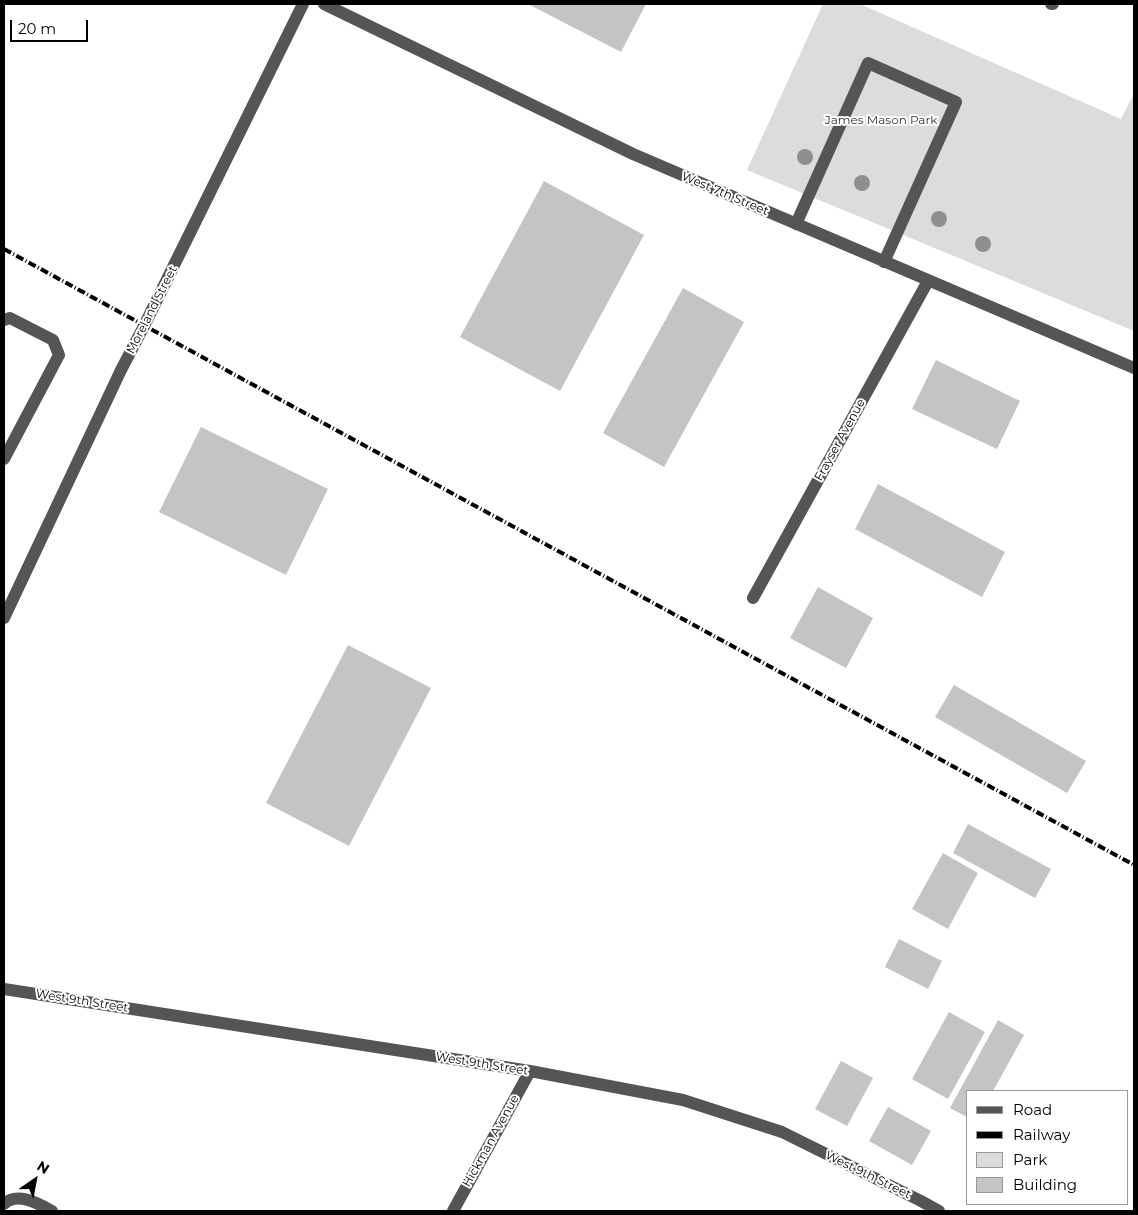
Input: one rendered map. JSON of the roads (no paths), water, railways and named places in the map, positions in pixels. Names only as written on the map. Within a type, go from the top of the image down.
[{"type":"street","name":"Moreland Street","points":[[4,617],[121,370],[303,4]]},
{"type":"street","name":"West 7th Street","points":[[324,4],[633,154],[1134,368]]},
{"type":"street","points":[[796,224],[868,63],[956,102],[884,262]]},
{"type":"street","name":"Frayser Avenue","points":[[753,598],[928,281]]},
{"type":"street","points":[[4,320],[10,318],[52,340],[59,354],[4,459]]},
{"type":"street","name":"West 9th Street","points":[[4,989],[530,1071],[683,1100],[782,1132],[939,1211]]},
{"type":"street","name":"Hickman Avenue","points":[[452,1211],[530,1071]]},
{"type":"street","points":[[4,1204],[6,1201],[21,1198],[52,1211]]},
{"type":"railway","points":[[4,249],[1134,865]]},
{"type":"park label","name":"James Mason Park","points":[[881,120]]}]
